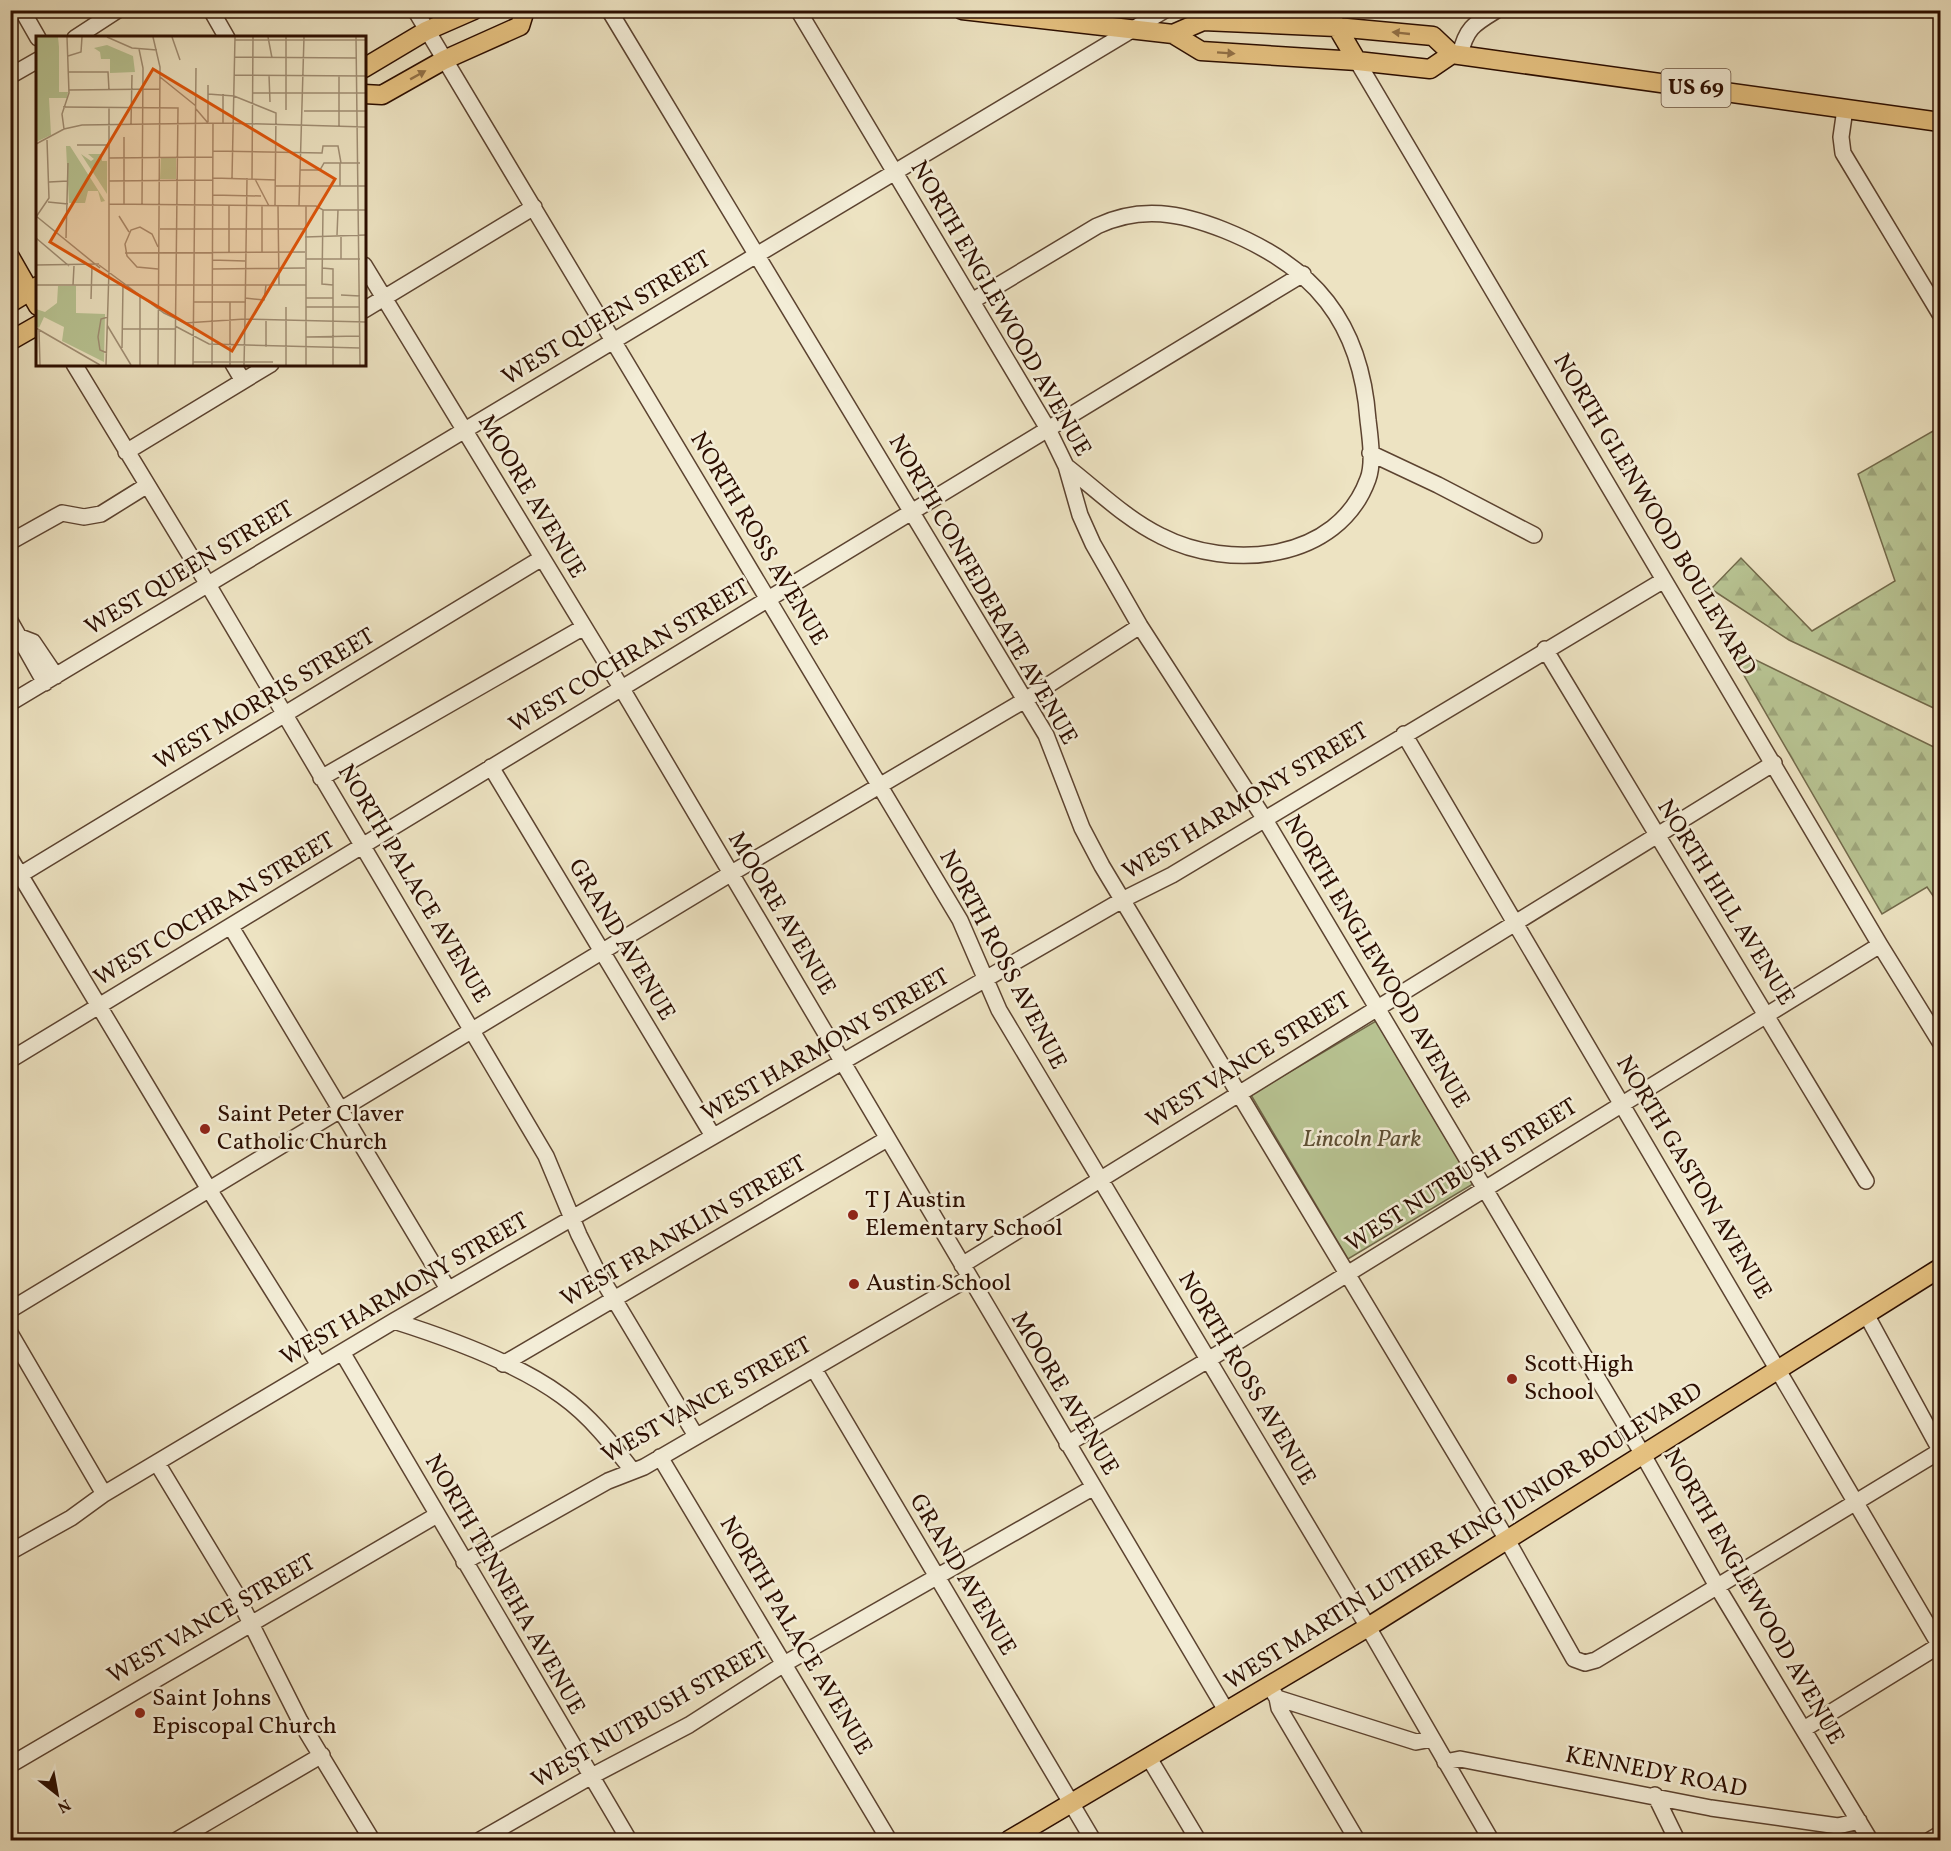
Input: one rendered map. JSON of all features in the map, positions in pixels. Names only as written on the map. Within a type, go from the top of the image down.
[{"type":"main road","points":[[366,67],[426,31],[474,10]]},
{"type":"main road","points":[[366,94],[382,95],[444,60],[520,26],[525,10]]},
{"type":"main road","points":[[962,10],[1173,34],[1201,51],[1356,61],[1430,69],[1456,55],[1433,36],[1336,27],[1203,21],[1173,34]]},
{"type":"main road","name":"NORTH GLENWOOD BOULEVARD","points":[[1327,10],[1356,61]]},
{"type":"main road","name":"US 69","points":[[1456,55],[1941,122]]},
{"type":"main road","points":[[10,257],[35,294],[10,303]]},
{"type":"main road","points":[[10,341],[36,326]]},
{"type":"main road","name":"WEST MARTIN LUTHER KING JUNIOR BOULEVARD","points":[[1008,1840],[1227,1712],[1274,1692],[1368,1627],[1506,1538],[1941,1268]]},
{"type":"street","points":[[22,10],[37,36]]},
{"type":"street","points":[[78,36],[118,10]]},
{"type":"street","points":[[211,10],[226,36]]},
{"type":"street","name":"NORTH ROSS AVENUE","points":[[415,10],[960,920],[999,1010],[1368,1627],[1491,1840]]},
{"type":"street","name":"NORTH CONFEDERATE AVENUE","points":[[609,10],[1025,699],[1046,735],[1082,828],[1102,866],[1124,899],[1346,1275],[1506,1538],[1574,1659],[1579,1663],[1596,1660],[1718,1588]]},
{"type":"street","name":"NORTH ENGLEWOOD AVENUE","points":[[798,10],[1048,429],[1066,466],[1080,515],[1093,544],[1140,627],[1264,818],[1485,1187],[1718,1588],[1870,1840]]},
{"type":"street","name":"WEST QUEEN STREET","points":[[10,703],[1165,10]]},
{"type":"street","points":[[1456,55],[1467,32],[1476,22],[1497,10]]},
{"type":"street","points":[[10,76],[36,61]]},
{"type":"street","name":"NORTH GLENWOOD BOULEVARD","points":[[1356,61],[1880,945],[1941,1042]]},
{"type":"street","points":[[1845,109],[1841,137],[1843,153],[1941,314]]},
{"type":"street","points":[[366,309],[534,207]]},
{"type":"street","points":[[972,301],[1097,226],[1111,219],[1146,212],[1179,217],[1244,238],[1303,274],[1331,308],[1351,340],[1367,407],[1369,478],[1346,514],[1311,541],[1291,550],[1262,555],[1210,553],[1161,536],[1139,523],[1066,466]]},
{"type":"street","name":"MOORE AVENUE","points":[[366,268],[622,689],[1227,1712]]},
{"type":"street","name":"WEST COCHRAN STREET","points":[[10,1060],[1303,274]]},
{"type":"street","name":"NORTH PALACE AVENUE","points":[[75,366],[546,1156],[579,1235],[613,1299],[696,1436]]},
{"type":"street","points":[[234,366],[243,381]]},
{"type":"street","points":[[126,452],[268,366]]},
{"type":"street","points":[[1370,453],[1534,535]]},
{"type":"street","points":[[10,542],[62,513],[84,517],[101,514],[146,486]]},
{"type":"street","name":"WEST MORRIS STREET","points":[[16,878],[542,558]]},
{"type":"street","name":"WEST HARMONY STREET","points":[[10,1552],[71,1518],[104,1494],[448,1289],[987,981],[1124,899],[1172,875],[1545,649],[1664,580]]},
{"type":"street","points":[[10,621],[20,637],[23,648],[50,680]]},
{"type":"street","points":[[321,778],[584,627]]},
{"type":"street","points":[[10,1310],[210,1191],[341,1109],[730,874],[1025,699],[1140,627]]},
{"type":"street","name":"NORTH HILL AVENUE","points":[[1545,649],[1767,1013],[1866,1181]]},
{"type":"street","name":"NORTH GASTON AVENUE","points":[[1404,734],[1940,1645]]},
{"type":"street","name":"WEST VANCE STREET","points":[[465,1562],[632,1470],[644,1467],[814,1368],[966,1271],[1100,1179],[1774,763]]},
{"type":"street","name":"GRAND AVENUE","points":[[491,767],[713,1136]]},
{"type":"street","points":[[10,858],[16,878],[101,1006],[210,1191],[319,1365]]},
{"type":"street","points":[[231,927],[448,1289]]},
{"type":"street","name":"WEST NUTBUSH STREET","points":[[1067,1444],[1208,1360],[1622,1102],[1880,945]]},
{"type":"street","name":"WEST FRANKLIN STREET","points":[[503,1364],[887,1139]]},
{"type":"street","points":[[1718,1588],[1941,1451],[1866,1314]]},
{"type":"street","points":[[394,1321],[430,1332],[543,1383],[564,1398],[607,1437],[632,1470]]},
{"type":"street","points":[[10,1333],[104,1494]]},
{"type":"street","name":"NORTH TENNEHA AVENUE","points":[[342,1352],[629,1840]]},
{"type":"street","name":"GRAND AVENUE","points":[[814,1368],[1093,1840]]},
{"type":"street","name":"NORTH PALACE AVENUE","points":[[660,1457],[889,1840]]},
{"type":"street","points":[[157,1463],[252,1623],[285,1693],[372,1840]]},
{"type":"street","name":"WEST NUTBUSH STREET","points":[[480,1840],[590,1777],[688,1725],[784,1664],[1094,1487]]},
{"type":"street","name":"WEST VANCE STREET","points":[[10,1765],[437,1515]]},
{"type":"street","points":[[1804,1729],[1940,1645]]},
{"type":"street","points":[[1274,1692],[1416,1742],[1432,1739]]},
{"type":"street","points":[[1274,1692],[1279,1708],[1358,1840]]},
{"type":"street","points":[[177,1840],[322,1755]]},
{"type":"street","points":[[1149,1758],[1198,1840]]},
{"type":"street","name":"KENNEDY ROAD","points":[[1445,1762],[1460,1759],[1711,1808],[1838,1826],[1859,1821]]},
{"type":"street","points":[[1655,1796],[1677,1840]]},
{"type":"street","points":[[1929,1840],[1941,1834]]},
{"type":"green space","points":[[1940,427],[1940,711],[1789,640],[1711,589],[1741,558],[1812,631],[1895,581],[1858,474]]},
{"type":"green space","points":[[1727,646],[1940,750],[1940,906],[1927,887],[1882,914]]},
{"type":"green space","name":"Lincoln Park","points":[[1376,1021],[1473,1184],[1348,1259],[1251,1095]]},
{"type":"place","name":"Saint Peter Claver Catholic Church","points":[[205,1129]]},
{"type":"place","name":"T J Austin Elementary School","points":[[853,1215]]},
{"type":"place","name":"Austin School","points":[[854,1284]]},
{"type":"place","name":"Scott High School","points":[[1512,1379]]},
{"type":"place","name":"Saint Johns Episcopal Church","points":[[140,1713]]}]
